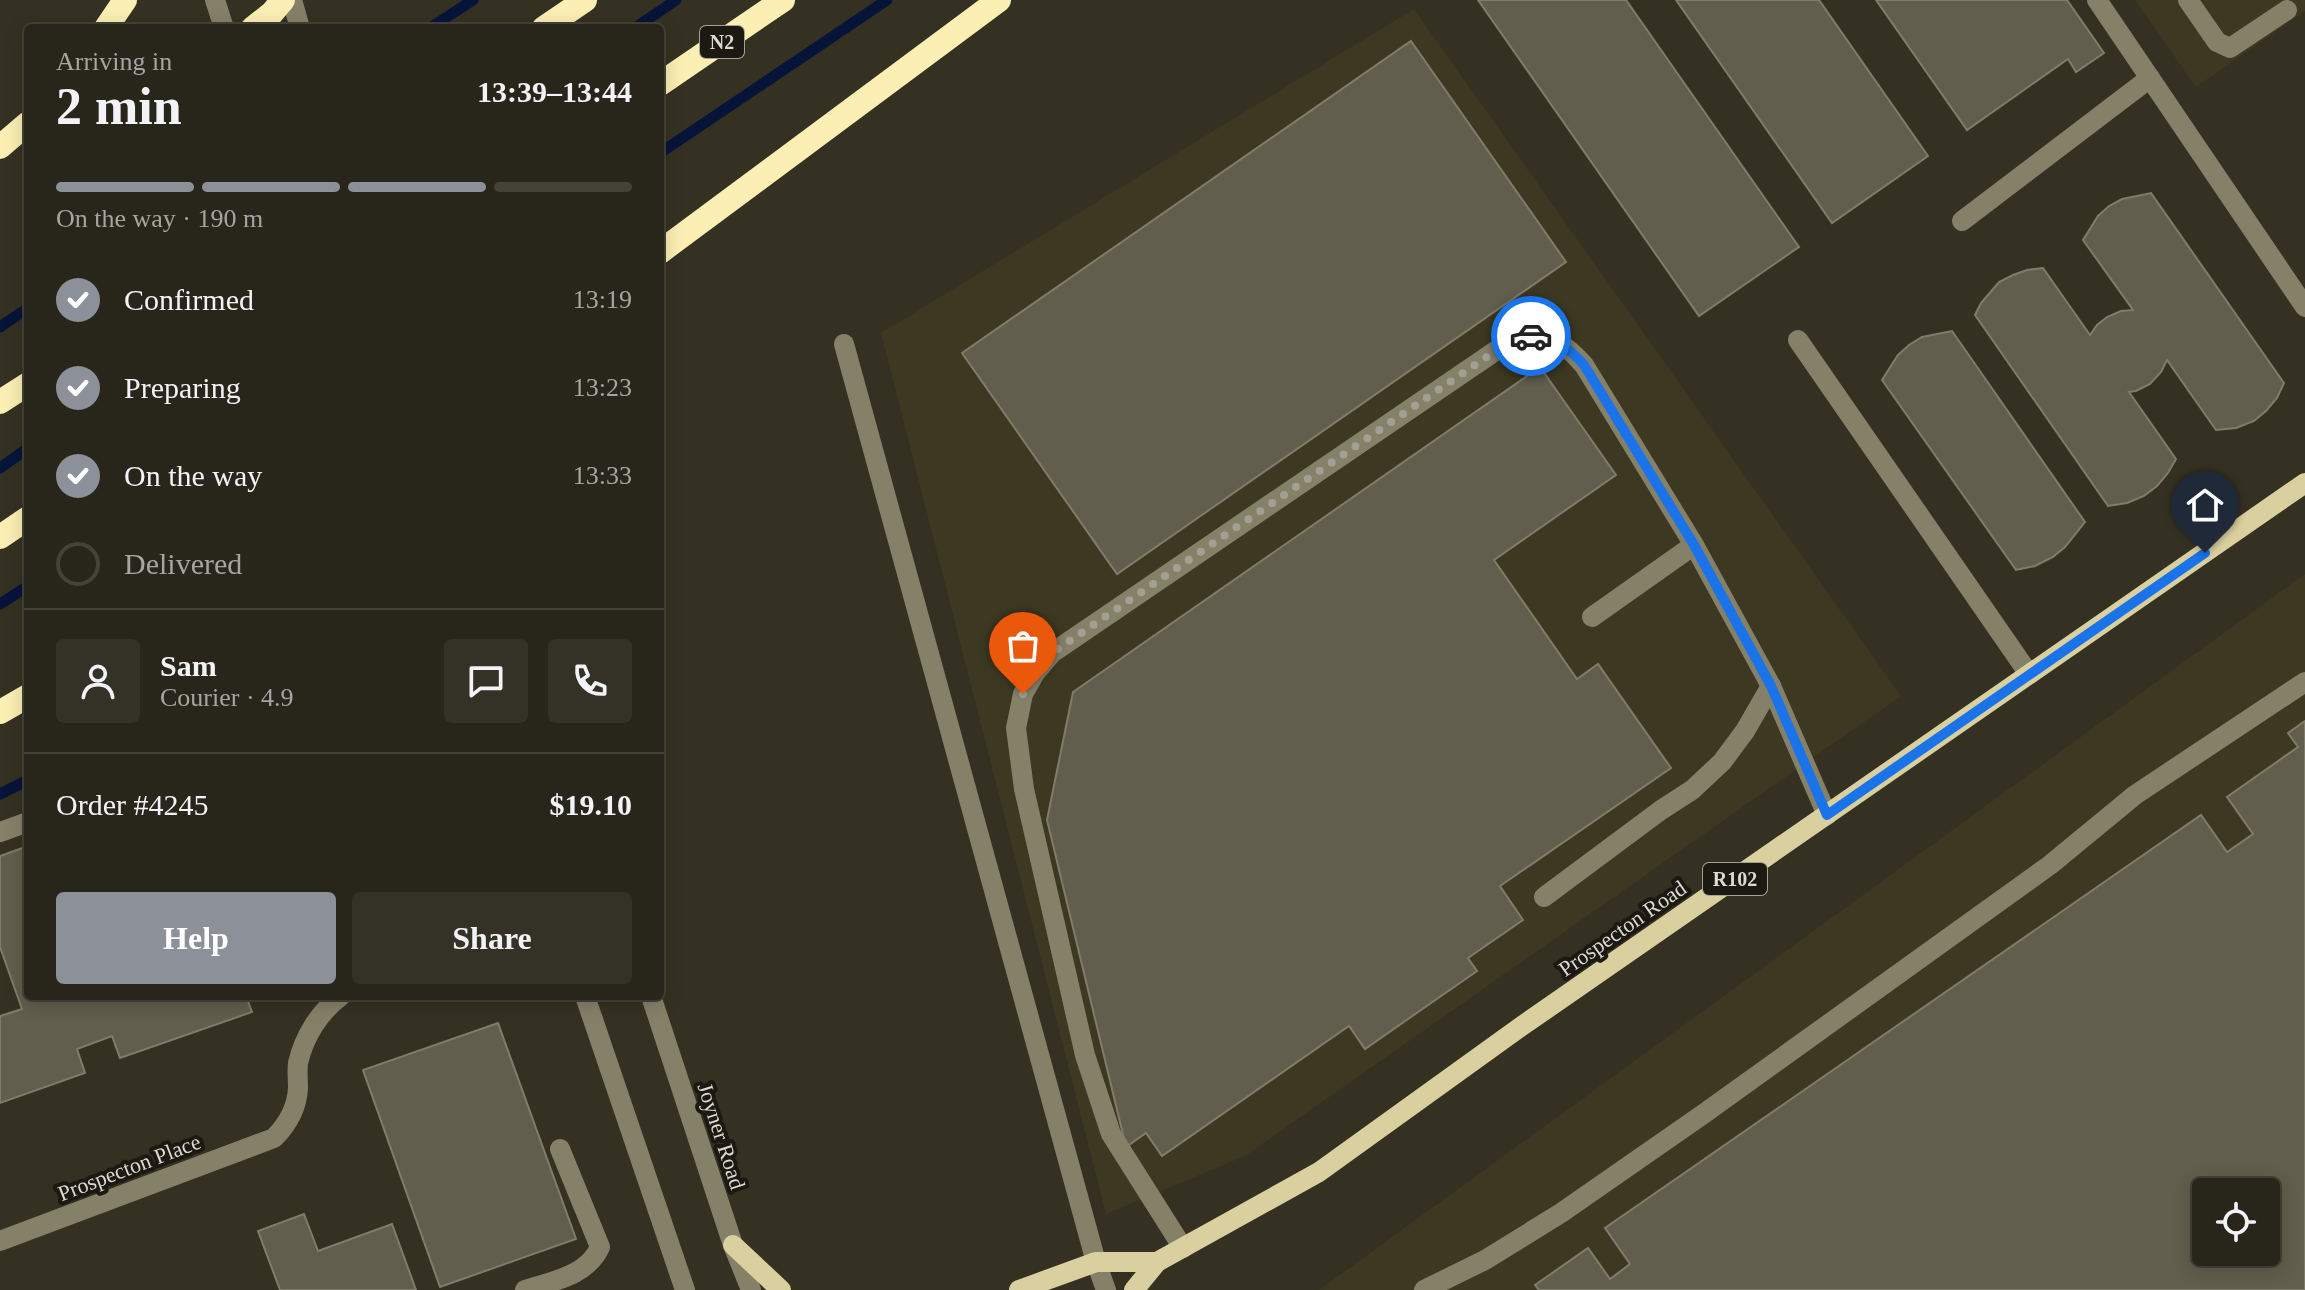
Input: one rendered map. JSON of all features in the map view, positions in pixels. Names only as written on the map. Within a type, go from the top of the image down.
[{"type":"highway","points":[[109,24],[125,0]]},
{"type":"highway","points":[[258,24],[283,0]]},
{"type":"highway","points":[[550,24],[585,0]]},
{"type":"highway","name":"N2","points":[[664,81],[783,0]]},
{"type":"highway","points":[[664,249],[999,0]]},
{"type":"highway","points":[[0,147],[24,126]]},
{"type":"highway","points":[[0,402],[24,387]]},
{"type":"highway","points":[[0,537],[24,521]]},
{"type":"highway","points":[[0,712],[24,698]]},
{"type":"main road","name":"Prospecton Road","points":[[1134,1290],[1157,1262],[1319,1172],[1519,1028],[2305,483]]},
{"type":"main road","points":[[733,1245],[781,1290]]},
{"type":"main road","name":"Prospecton Road","points":[[1019,1290],[1096,1262],[1157,1262]]},
{"type":"street","points":[[215,0],[223,24]]},
{"type":"street","points":[[292,0],[299,24]]},
{"type":"street","points":[[2097,0],[2305,307]]},
{"type":"street","points":[[2188,0],[2217,42],[2230,48],[2290,3]]},
{"type":"street","points":[[1962,221],[2150,78]]},
{"type":"street","points":[[1183,1248],[1111,1134],[1085,1055],[1024,789],[1016,728],[1023,694],[1052,653],[1513,339],[1535,335],[1556,341],[1571,350],[1584,365],[1694,545],[1771,686],[1827,815]]},
{"type":"street","points":[[1798,340],[2029,674]]},
{"type":"street","points":[[844,344],[1106,1290]]},
{"type":"street","points":[[1592,617],[1694,545]]},
{"type":"street","points":[[1424,1290],[1485,1260],[1625,1169],[2038,874],[2135,795],[2305,682]]},
{"type":"street","points":[[1544,897],[1692,790],[1722,762],[1745,731],[1771,686]]},
{"type":"street","points":[[0,832],[24,823]]},
{"type":"street","name":"Prospecton Place","points":[[0,1241],[274,1138],[285,1127],[293,1111],[298,1091],[298,1065],[310,1030],[336,1000]]},
{"type":"street","points":[[586,1000],[685,1290]]},
{"type":"street","name":"Joyner Road","points":[[652,1000],[733,1245],[751,1290]]},
{"type":"street","points":[[525,1290],[583,1269],[600,1247],[560,1149]]},
{"type":"shaded area","points":[[2135,0],[2305,0],[2305,11],[2196,87]]},
{"type":"shaded area","points":[[1414,9],[1901,696],[1245,1156],[1106,1214],[881,333]]},
{"type":"shaded area","points":[[2305,574],[2305,1290],[1319,1290]]},
{"type":"building","points":[[1478,0],[1626,0],[1799,247],[1699,316]]},
{"type":"building","points":[[1676,0],[1819,0],[1928,156],[1832,223]]},
{"type":"building","points":[[1876,0],[2067,0],[2104,53],[2076,72],[2068,59],[1967,130]]},
{"type":"building","points":[[1411,41],[1566,262],[1117,574],[962,353]]},
{"type":"building","points":[[2151,193],[2284,383],[2277,398],[2254,421],[2236,428],[2216,430],[2167,360],[2150,384],[2129,392],[2176,459],[2157,486],[2144,496],[2108,506],[1975,315],[1999,282],[2027,270],[2043,268],[2090,335],[2107,317],[2133,310],[2083,240],[2098,216],[2109,206],[2122,199]]},
{"type":"building","points":[[1952,331],[2085,522],[2065,547],[2035,566],[2016,570],[1882,380],[1898,355],[1909,345],[1922,337]]},
{"type":"building","points":[[1540,367],[1616,475],[1494,560],[1577,679],[1598,664],[1671,768],[1500,886],[1523,920],[1468,958],[1477,971],[1365,1049],[1349,1026],[1162,1156],[1146,1133],[1126,1147],[1047,820],[1073,692]]},
{"type":"building","points":[[2305,721],[2305,1290],[1539,1290],[1535,1285],[1588,1248],[1610,1279],[1630,1264],[1605,1228],[2201,815],[2227,852],[2253,834],[2227,797],[2298,747],[2288,733]]},
{"type":"building","points":[[24,847],[24,1000],[248,1000],[252,1012],[120,1058],[112,1036],[77,1049],[85,1073],[0,1103],[0,1016],[22,1009],[0,947],[0,856]]},
{"type":"building","points":[[498,1023],[576,1239],[440,1287],[363,1070]]},
{"type":"building","points":[[304,1214],[318,1251],[392,1224],[416,1290],[280,1290],[258,1231]]},
{"type":"waterway","points":[[436,24],[473,0]]},
{"type":"waterway","points":[[641,24],[676,0]]},
{"type":"waterway","points":[[664,150],[887,0]]},
{"type":"waterway","points":[[0,327],[24,311]]},
{"type":"waterway","points":[[0,468],[24,451]]},
{"type":"waterway","points":[[0,604],[24,589]]},
{"type":"waterway","points":[[0,794],[24,782]]},
{"type":"way so far","points":[[1023,694],[1052,653],[1513,339],[1531,336]]},
{"type":"route","points":[[1531,336],[1556,341],[1571,350],[1584,365],[1694,545],[1771,686],[1827,815],[2205,553]]}]
